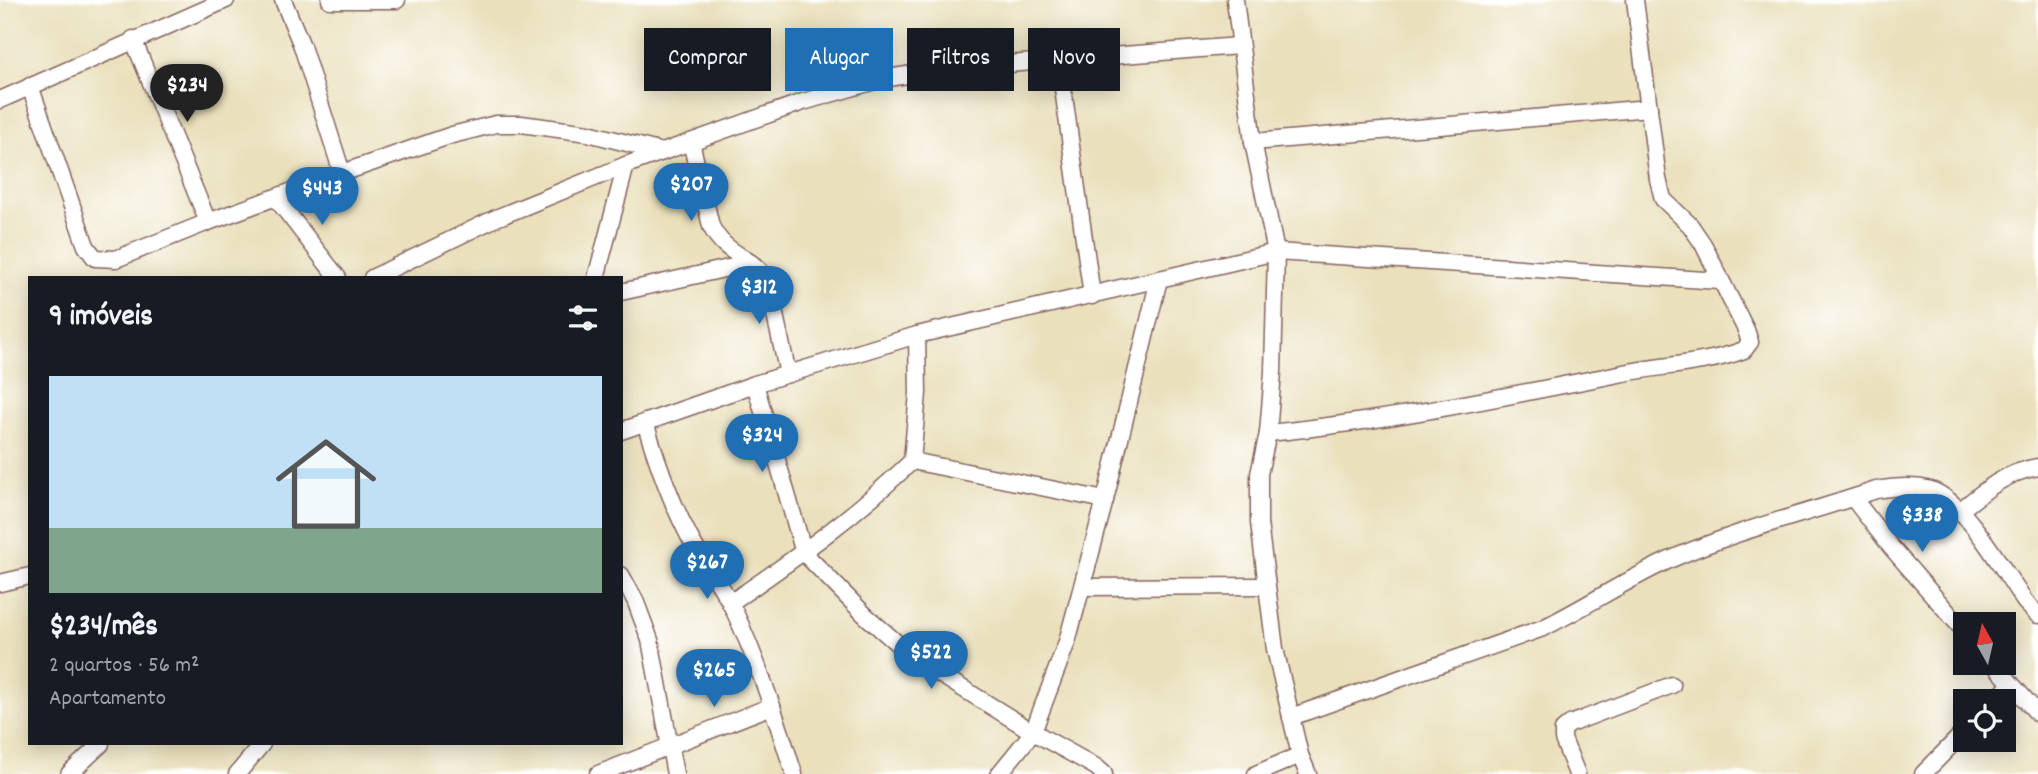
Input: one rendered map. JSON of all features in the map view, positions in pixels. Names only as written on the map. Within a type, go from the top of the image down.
[{"type":"street","points":[[0,100],[226,0]]},
{"type":"street","points":[[283,0],[302,46],[342,173]]},
{"type":"street","points":[[330,0],[397,0]]},
{"type":"street","points":[[1235,0],[1253,142],[1276,252],[1273,372],[1268,433],[1257,498],[1265,586],[1275,649],[1300,755],[1308,774]]},
{"type":"street","points":[[1268,433],[1340,425],[1518,394],[1647,368],[1697,362],[1744,350],[1749,342],[1746,330],[1690,225],[1663,199],[1658,179],[1635,0]]},
{"type":"street","points":[[133,39],[208,222]]},
{"type":"street","points":[[1120,55],[1239,46]]},
{"type":"street","points":[[376,276],[496,218],[626,165],[803,103],[883,79],[944,69],[1028,62]]},
{"type":"street","points":[[30,86],[86,246],[95,258],[116,259],[342,173],[452,135],[496,124],[521,124],[588,133],[662,152]]},
{"type":"street","points":[[1063,91],[1092,296]]},
{"type":"street","points":[[1253,142],[1649,108]]},
{"type":"street","points":[[691,142],[716,237],[723,246],[762,270],[768,283],[788,374]]},
{"type":"street","points":[[597,276],[626,165]]},
{"type":"street","points":[[276,198],[336,276]]},
{"type":"street","points":[[623,430],[755,384],[917,335],[1276,252],[1720,281]]},
{"type":"street","points":[[623,292],[751,263]]},
{"type":"street","points":[[999,774],[1033,732],[1067,642],[1159,279]]},
{"type":"street","points":[[730,603],[804,553],[877,495],[912,461],[918,393],[917,335]]},
{"type":"street","points":[[755,384],[804,553],[899,647],[932,670],[1104,774]]},
{"type":"street","points":[[645,422],[664,482],[676,509],[705,565],[730,603],[772,706],[794,774]]},
{"type":"street","points":[[912,461],[1105,500]]},
{"type":"street","points":[[1961,510],[2007,476],[2020,470],[2038,467]]},
{"type":"street","points":[[1291,717],[1543,628],[1658,565],[1722,539],[1876,490],[1914,488],[1930,490],[1943,496],[1961,510],[2025,602],[2038,615]]},
{"type":"street","points":[[1853,498],[1891,547],[1953,618]]},
{"type":"street","points":[[0,583],[28,573]]},
{"type":"street","points":[[623,579],[635,600],[650,640],[675,774]]},
{"type":"street","points":[[1082,587],[1265,586]]},
{"type":"street","points":[[2004,676],[2038,714]]},
{"type":"street","points":[[2006,689],[2011,684]]},
{"type":"street","points":[[1577,774],[1563,739],[1563,730],[1570,724],[1672,685]]},
{"type":"street","points":[[597,774],[772,706]]},
{"type":"street","points":[[1923,774],[1953,743]]},
{"type":"street","points":[[69,774],[100,745]]},
{"type":"street","points":[[237,774],[261,745]]},
{"type":"street","points":[[1256,774],[1300,755]]}]
